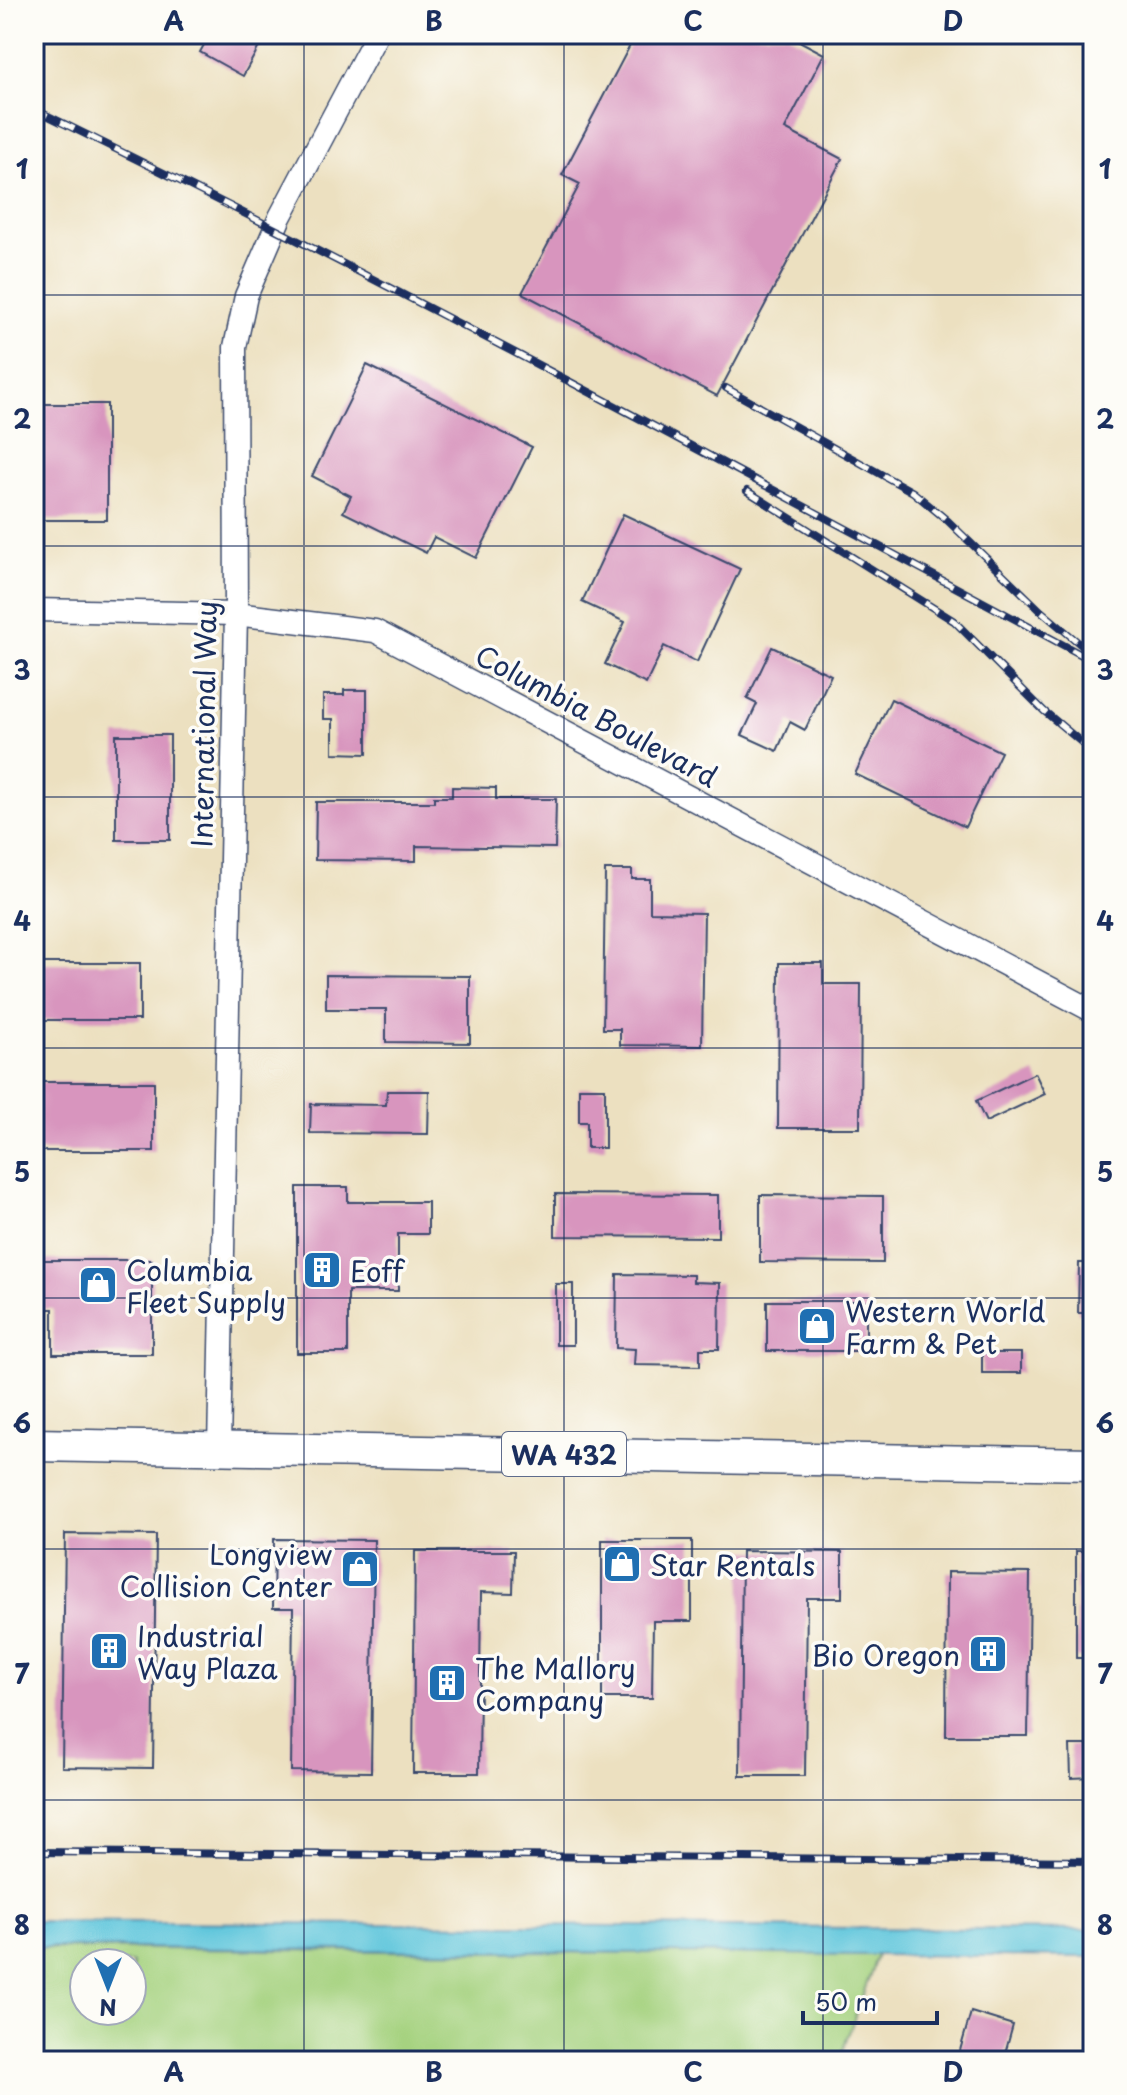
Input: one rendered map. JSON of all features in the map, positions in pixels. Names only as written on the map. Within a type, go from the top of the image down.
[{"type":"highway","name":"WA 432","points":[[34,1445],[1093,1464]]},
{"type":"street","name":"International Way","points":[[219,1448],[236,614],[235,347],[246,296],[280,217],[377,34]]},
{"type":"street","name":"Columbia Boulevard","points":[[34,610],[236,614],[375,631],[1093,1011]]},
{"type":"green space","points":[[34,1948],[68,1948],[68,2027],[148,2027],[148,1949],[877,1955],[839,2061],[34,2061]]},
{"type":"water","points":[[34,1921],[1093,1930],[1093,1957],[34,1947]]},
{"type":"building","points":[[210,34],[266,34],[243,76],[200,52]]},
{"type":"building","points":[[636,34],[786,34],[824,54],[785,129],[842,159],[717,396],[522,293],[580,184],[562,175]]},
{"type":"building","points":[[367,365],[532,447],[476,558],[434,537],[426,553],[343,512],[351,496],[312,476]]},
{"type":"building","points":[[34,404],[107,404],[107,520],[34,520]]},
{"type":"building","points":[[623,514],[740,569],[697,662],[664,646],[646,684],[605,664],[625,622],[582,602]]},
{"type":"building","points":[[772,647],[831,675],[805,730],[790,722],[777,751],[742,735],[757,704],[747,699]]},
{"type":"building","points":[[344,690],[367,690],[367,754],[333,753],[333,719],[323,719],[323,695],[344,695]]},
{"type":"building","points":[[891,699],[1001,752],[965,827],[855,774]]},
{"type":"building","points":[[116,735],[170,735],[170,840],[116,840]]},
{"type":"building","points":[[452,787],[496,788],[496,799],[556,799],[555,848],[416,846],[416,861],[315,860],[316,802],[434,802],[434,797],[452,797]]},
{"type":"building","points":[[605,870],[632,870],[632,879],[650,879],[650,912],[704,913],[702,1046],[620,1045],[620,1029],[603,1029]]},
{"type":"building","points":[[34,963],[140,963],[140,1020],[34,1020]]},
{"type":"building","points":[[779,963],[823,963],[823,984],[861,984],[860,1128],[778,1128]]},
{"type":"building","points":[[326,975],[470,976],[470,1043],[386,1042],[386,1009],[326,1009]]},
{"type":"building","points":[[1035,1073],[1045,1094],[986,1122],[976,1101]]},
{"type":"building","points":[[34,1082],[154,1082],[154,1151],[34,1151]]},
{"type":"building","points":[[579,1088],[605,1088],[605,1148],[587,1148],[587,1122],[579,1122]]},
{"type":"building","points":[[387,1091],[429,1091],[428,1134],[310,1133],[311,1104],[386,1105]]},
{"type":"building","name":"Eoff","points":[[297,1187],[348,1187],[348,1202],[428,1202],[428,1234],[398,1234],[398,1291],[348,1291],[348,1353],[297,1353]]},
{"type":"building","points":[[555,1194],[718,1195],[718,1237],[555,1236]]},
{"type":"building","points":[[760,1195],[883,1196],[883,1263],[760,1262]]},
{"type":"building","name":"Columbia Fleet Supply","points":[[43,1260],[152,1260],[152,1354],[53,1354],[53,1309],[43,1309]]},
{"type":"building","points":[[1079,1263],[1093,1263],[1093,1313],[1078,1313]]},
{"type":"building","points":[[617,1274],[693,1275],[693,1282],[720,1283],[719,1349],[700,1349],[700,1366],[634,1365],[635,1349],[616,1348]]},
{"type":"building","points":[[556,1284],[573,1284],[573,1345],[556,1345]]},
{"type":"building","name":"Western World Farm & Pet","points":[[767,1301],[866,1301],[866,1351],[767,1351]]},
{"type":"building","points":[[982,1353],[1021,1353],[1021,1373],[982,1373]]},
{"type":"building","name":"Industrial Way Plaza","points":[[65,1534],[156,1535],[153,1768],[62,1767]]},
{"type":"building","points":[[274,1539],[374,1540],[371,1772],[291,1771],[293,1608],[273,1608]]},
{"type":"building","points":[[602,1540],[692,1540],[692,1621],[653,1621],[652,1698],[602,1698]]},
{"type":"building","name":"The Mallory Company","points":[[415,1551],[514,1551],[513,1593],[481,1592],[479,1773],[413,1773]]},
{"type":"building","points":[[742,1551],[842,1552],[842,1598],[807,1598],[805,1776],[740,1776]]},
{"type":"building","points":[[1076,1551],[1093,1551],[1093,1658],[1076,1658]]},
{"type":"building","name":"Bio Oregon","points":[[947,1572],[1030,1573],[1028,1736],[946,1736]]},
{"type":"building","points":[[1070,1745],[1093,1745],[1093,1777],[1071,1778]]},
{"type":"building","points":[[971,2012],[1013,2025],[1003,2061],[957,2061]]},
{"type":"railway","points":[[34,109],[434,311],[1093,661]]},
{"type":"railway","points":[[726,388],[913,492],[1086,649]]},
{"type":"railway","points":[[747,491],[954,621],[1044,711],[1093,752]]},
{"type":"railway","points":[[34,1852],[1093,1861]]},
{"type":"place","name":"Eoff","points":[[322,1270]]},
{"type":"place","name":"Columbia Fleet Supply","points":[[98,1285]]},
{"type":"place","name":"Western World Farm & Pet","points":[[817,1326]]},
{"type":"place","name":"Star Rentals","points":[[622,1564]]},
{"type":"place","name":"Longview Collision Center","points":[[360,1569]]},
{"type":"place","name":"Industrial Way Plaza","points":[[109,1651]]},
{"type":"place","name":"Bio Oregon","points":[[988,1654]]},
{"type":"place","name":"The Mallory Company","points":[[447,1683]]}]
